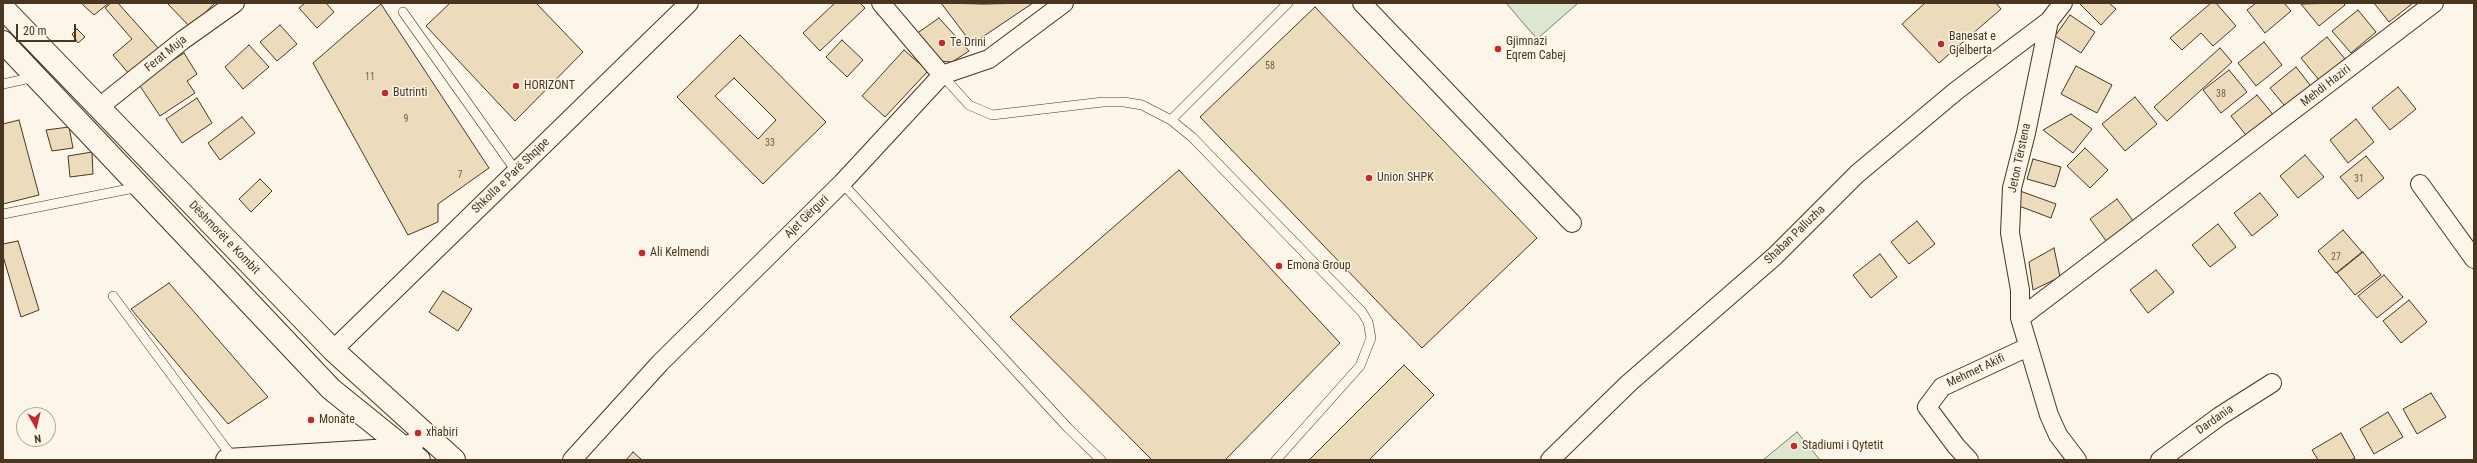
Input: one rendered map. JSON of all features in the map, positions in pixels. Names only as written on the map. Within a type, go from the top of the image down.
[{"type":"street","name":"Ferat Muja","points":[[98,108],[183,40],[235,3]]},
{"type":"street","name":"Shkolla e Parë Shqipe","points":[[333,350],[412,271],[689,3]]},
{"type":"street","points":[[881,3],[942,75]]},
{"type":"street","name":"Ajet Gërguri","points":[[572,460],[660,363],[842,183],[942,75],[989,59],[1064,3]]},
{"type":"street","points":[[1362,3],[1572,223]]},
{"type":"street","name":"Jeton Tërstena","points":[[2062,3],[2049,21],[2026,133],[2012,188],[2010,233],[2020,290],[2020,318],[2028,347],[2049,416],[2058,435],[2077,460]]},
{"type":"street","name":"Mehdi Haziri","points":[[2020,318],[2434,3]]},
{"type":"street","name":"Dëshmorët e Kombit","points":[[3,8],[333,350],[454,460]]},
{"type":"street","name":"Shaban Palluzha","points":[[1550,460],[1629,383],[1775,256],[1857,174],[1956,91],[2049,21]]},
{"type":"street","name":"Dëshmorët e Kombit","points":[[3,42],[331,389],[413,454]]},
{"type":"street","points":[[36,77],[54,62]]},
{"type":"street","points":[[2420,184],[2474,259]]},
{"type":"street","name":"Mehmet Akifi","points":[[1969,460],[1956,446],[1927,407],[1942,387],[2028,347]]},
{"type":"street","name":"Dardania","points":[[2160,460],[2220,416],[2272,383]]},
{"type":"street","points":[[227,460],[413,454],[425,435]]},
{"type":"lane","points":[[1171,120],[1288,3]]},
{"type":"lane","points":[[403,12],[516,172]]},
{"type":"lane","points":[[942,75],[969,105],[992,115],[1102,102],[1124,102],[1142,105],[1171,120],[1192,137],[1362,312],[1370,329],[1369,347],[1360,366],[1276,460]]},
{"type":"lane","points":[[3,84],[36,77]]},
{"type":"lane","points":[[842,183],[1068,428],[1101,460]]},
{"type":"lane","points":[[3,214],[140,187]]},
{"type":"lane","points":[[113,296],[234,460]]},
{"type":"green space","points":[[1506,3],[1578,3],[1537,39]]},
{"type":"green space","name":"Stadiumi i Qytetit","points":[[1797,432],[1820,460],[1763,460]]},
{"type":"building","points":[[81,3],[109,3],[94,15]]},
{"type":"building","points":[[111,3],[118,3],[159,49],[130,75],[113,55],[132,39],[105,8]]},
{"type":"building","points":[[167,3],[215,3],[190,27]]},
{"type":"building","points":[[305,3],[326,3],[334,12],[317,28],[299,8]]},
{"type":"building","name":"HORIZONT","points":[[450,3],[536,3],[583,52],[515,121],[426,26]]},
{"type":"building","points":[[835,3],[860,3],[865,8],[820,51],[803,33]]},
{"type":"building","points":[[941,3],[983,4],[1033,3],[972,44]]},
{"type":"building","name":"Banesat e Gjelberta","points":[[1925,3],[1996,3],[2001,9],[1939,63],[1902,24]]},
{"type":"building","points":[[2079,3],[2109,3],[2116,9],[2101,25]]},
{"type":"building","points":[[2211,3],[2216,3],[2236,26],[2213,46],[2201,33],[2182,50],[2170,38]]},
{"type":"building","points":[[2256,3],[2284,3],[2291,11],[2265,33],[2247,10]]},
{"type":"building","points":[[2343,3],[2345,5],[2319,26],[2301,4]]},
{"type":"building","points":[[2374,3],[2413,3],[2389,22]]},
{"type":"building","name":"Butrinti","points":[[381,4],[489,168],[438,204],[438,222],[408,235],[313,63]]},
{"type":"building","name":"Union SHPK","points":[[1315,7],[1537,238],[1422,348],[1200,117]]},
{"type":"building","points":[[2358,10],[2376,32],[2351,53],[2332,31]]},
{"type":"building","points":[[2070,15],[2095,32],[2081,53],[2055,36]]},
{"type":"building","name":"Te Drini","points":[[939,18],[969,51],[952,62],[938,61],[916,34]]},
{"type":"building","points":[[280,25],[297,44],[277,61],[260,42]]},
{"type":"building","points":[[77,29],[85,37],[78,43],[72,34]]},
{"type":"building","points":[[740,35],[826,122],[763,184],[677,97]],"holes":[[[734,78],[776,120],[758,139],[715,96]]]},
{"type":"building","points":[[2327,37],[2345,59],[2319,80],[2301,58]]},
{"type":"building","points":[[842,40],[863,60],[847,77],[826,57]]},
{"type":"building","points":[[2264,42],[2282,65],[2256,86],[2238,63]]},
{"type":"building","points":[[249,45],[269,67],[243,89],[225,67]]},
{"type":"building","points":[[2220,48],[2232,62],[2167,121],[2154,107]]},
{"type":"building","points":[[904,50],[928,71],[885,117],[862,96]]},
{"type":"building","points":[[184,53],[197,74],[187,81],[195,93],[160,116],[138,83]]},
{"type":"building","points":[[2076,66],[2112,85],[2097,113],[2061,94]]},
{"type":"building","points":[[2296,67],[2314,90],[2288,110],[2270,88]]},
{"type":"building","points":[[2229,70],[2247,92],[2221,113],[2203,90]]},
{"type":"building","points":[[2398,87],[2416,109],[2390,130],[2372,108]]},
{"type":"building","points":[[2257,95],[2276,118],[2249,139],[2231,116]]},
{"type":"building","points":[[2135,97],[2157,124],[2125,151],[2102,124]]},
{"type":"building","points":[[197,98],[212,123],[182,143],[166,119]]},
{"type":"building","points":[[2071,114],[2092,129],[2073,153],[2043,130]]},
{"type":"building","points":[[242,117],[255,133],[220,160],[208,143]]},
{"type":"building","points":[[2356,119],[2374,142],[2348,163],[2330,140]]},
{"type":"building","points":[[19,120],[39,195],[3,204],[3,124]]},
{"type":"building","points":[[69,127],[73,148],[52,151],[46,130]]},
{"type":"building","points":[[2085,148],[2108,170],[2090,188],[2067,166]]},
{"type":"building","points":[[92,152],[93,174],[70,177],[68,156]]},
{"type":"building","points":[[2305,155],[2324,177],[2298,198],[2280,176]]},
{"type":"building","points":[[2366,156],[2384,178],[2358,199],[2340,177]]},
{"type":"building","points":[[2033,159],[2061,167],[2055,187],[2027,179]]},
{"type":"building","points":[[1179,170],[1340,343],[1225,460],[1152,460],[1010,317]]},
{"type":"building","points":[[260,179],[272,191],[251,212],[239,199]]},
{"type":"building","points":[[2020,191],[2056,204],[2051,218],[2019,206]]},
{"type":"building","points":[[2260,193],[2278,215],[2252,236],[2234,213]]},
{"type":"building","points":[[2117,199],[2134,222],[2107,242],[2090,219]]},
{"type":"building","points":[[1917,221],[1935,244],[1909,264],[1891,242]]},
{"type":"building","points":[[2218,224],[2236,247],[2210,267],[2192,245]]},
{"type":"building","points":[[2343,230],[2362,252],[2336,273],[2318,251]]},
{"type":"building","points":[[18,241],[39,310],[21,317],[3,256],[3,244]]},
{"type":"building","points":[[2054,248],[2060,277],[2033,290],[2029,262]]},
{"type":"building","points":[[2363,252],[2381,275],[2355,295],[2337,273]]},
{"type":"building","points":[[1880,254],[1897,277],[1871,298],[1853,275]]},
{"type":"building","points":[[2156,270],[2174,292],[2148,313],[2130,290]]},
{"type":"building","points":[[2384,275],[2403,297],[2377,318],[2358,296]]},
{"type":"building","points":[[169,283],[268,397],[228,424],[131,309]]},
{"type":"building","points":[[443,291],[472,309],[458,331],[429,312]]},
{"type":"building","points":[[2409,300],[2427,322],[2401,343],[2383,321]]},
{"type":"building","points":[[1404,365],[1434,395],[1369,460],[1309,460]]},
{"type":"building","points":[[2431,393],[2446,417],[2417,434],[2403,409]]},
{"type":"building","points":[[2388,412],[2403,437],[2374,454],[2360,429]]},
{"type":"building","points":[[2341,433],[2355,458],[2351,460],[2318,460],[2312,450]]},
{"type":"building","points":[[633,452],[642,460],[626,460]]},
{"type":"place","name":"Te Drini","points":[[942,43]]},
{"type":"place","name":"Banesat e Gjelberta","points":[[1941,44]]},
{"type":"place","name":"Gjimnazi Eqrem Cabej","points":[[1498,49]]},
{"type":"place","name":"HORIZONT","points":[[516,86]]},
{"type":"place","name":"Butrinti","points":[[385,93]]},
{"type":"place","name":"Union SHPK","points":[[1369,178]]},
{"type":"place","name":"Ali Kelmendi","points":[[642,253]]},
{"type":"place","name":"Emona Group","points":[[1279,266]]},
{"type":"place","name":"Monate","points":[[311,420]]},
{"type":"place","name":"xhabiri","points":[[418,433]]},
{"type":"place","name":"Stadiumi i Qytetit","points":[[1794,446]]}]
